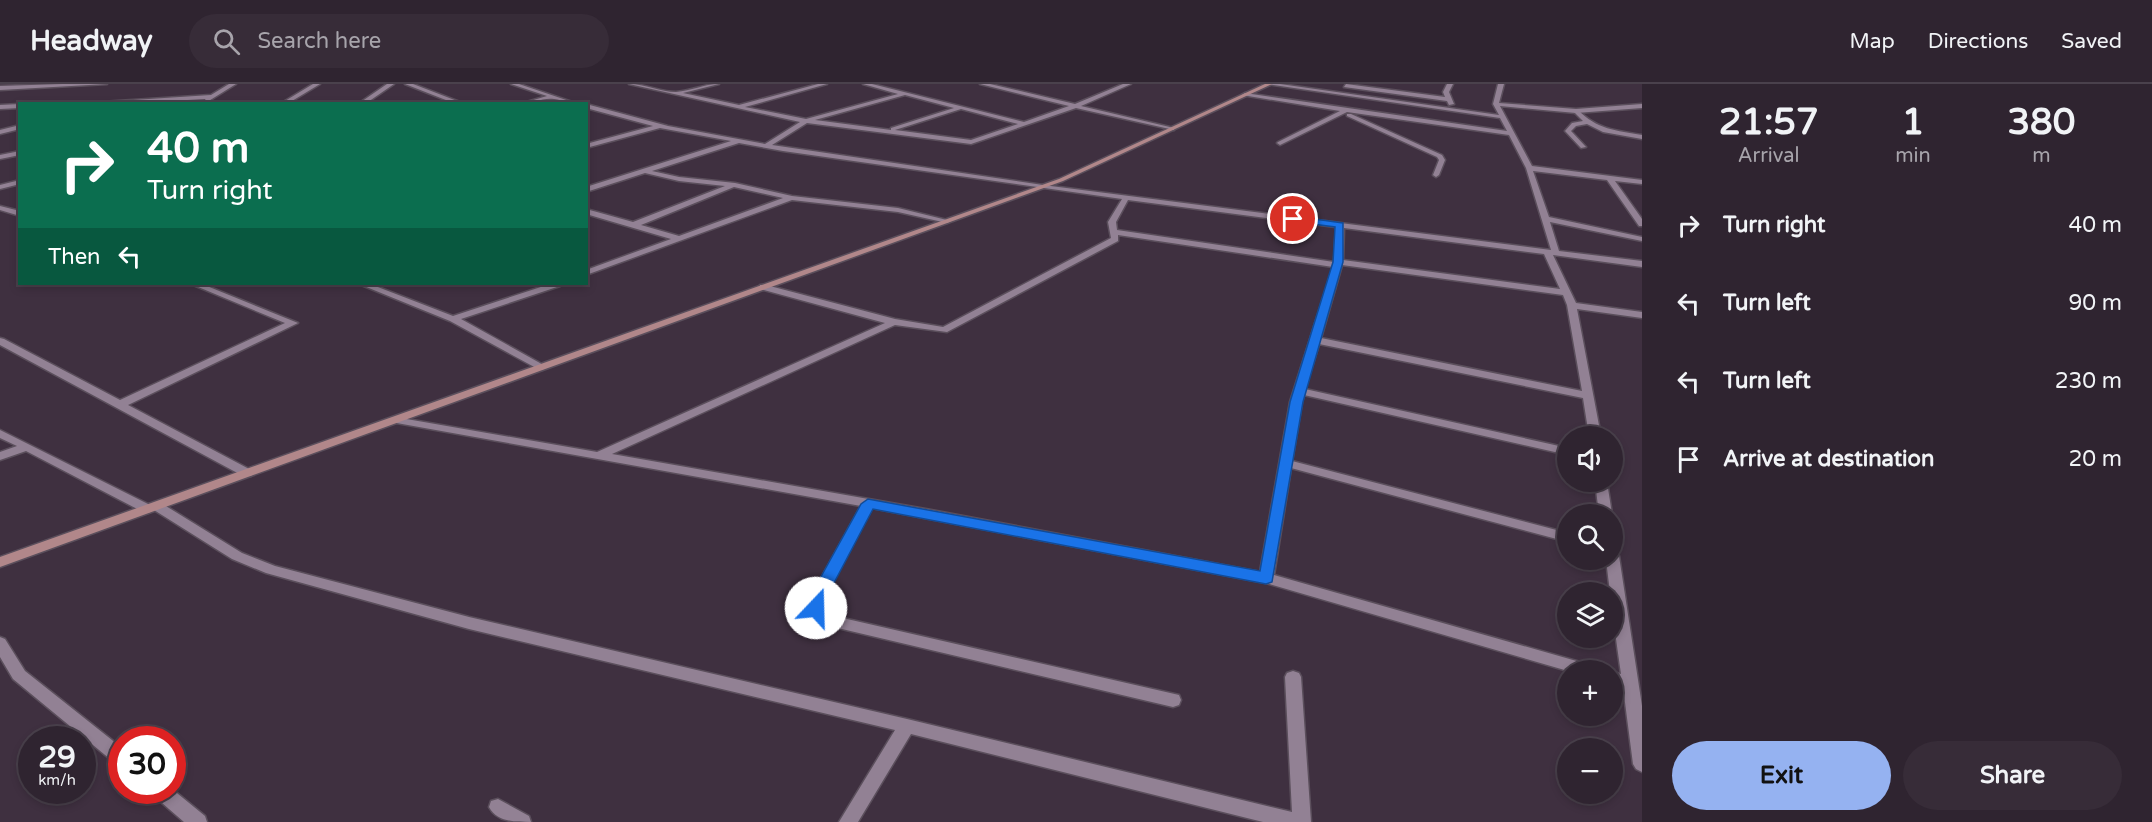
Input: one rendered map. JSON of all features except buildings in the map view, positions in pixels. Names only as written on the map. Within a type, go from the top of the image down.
[{"type":"street","points":[[0,88],[104,84]]},
{"type":"street","points":[[204,102],[233,84]]},
{"type":"street","points":[[286,102],[317,84]]},
{"type":"street","points":[[363,102],[391,84]]},
{"type":"street","points":[[408,84],[458,102]]},
{"type":"street","points":[[514,84],[570,102]]},
{"type":"street","points":[[632,84],[806,121],[971,142],[1075,106],[1128,84]]},
{"type":"street","points":[[673,94],[716,84]]},
{"type":"street","points":[[738,107],[824,84]]},
{"type":"street","points":[[866,84],[1024,123]]},
{"type":"street","points":[[983,84],[1172,129]]},
{"type":"street","points":[[0,562],[1042,187],[1269,84],[1503,117]]},
{"type":"street","points":[[1383,84],[1446,92]]},
{"type":"street","points":[[1444,84],[1450,84],[1446,92],[1455,110]]},
{"type":"street","points":[[1501,84],[1496,104],[1529,168],[1545,219],[1552,253],[1572,305],[1593,426]]},
{"type":"street","points":[[1329,93],[1349,85],[1448,99]]},
{"type":"street","points":[[766,146],[806,121],[904,93]]},
{"type":"street","points":[[1245,95],[1512,134]]},
{"type":"street","points":[[530,102],[552,96]]},
{"type":"street","points":[[108,102],[212,97]]},
{"type":"street","points":[[1496,104],[1576,111],[1642,106]]},
{"type":"street","points":[[0,107],[18,106]]},
{"type":"street","points":[[588,106],[661,126],[766,146],[1042,187],[1642,264]]},
{"type":"street","points":[[888,130],[960,107]]},
{"type":"street","points":[[588,112],[598,109]]},
{"type":"street","points":[[1280,144],[1344,111]]},
{"type":"street","points":[[1344,111],[1440,156],[1442,160],[1436,176]]},
{"type":"street","points":[[1576,111],[1586,123],[1602,130],[1642,137]]},
{"type":"street","points":[[1582,147],[1568,131],[1574,124],[1586,123]]},
{"type":"street","points":[[588,145],[661,126]]},
{"type":"street","points":[[0,130],[18,128]]},
{"type":"street","points":[[588,189],[740,141]]},
{"type":"street","points":[[0,157],[18,153]]},
{"type":"street","points":[[1529,168],[1642,182]]},
{"type":"street","points":[[647,172],[679,179],[735,185],[792,198],[898,210],[947,221]]},
{"type":"street","points":[[1609,178],[1642,224]]},
{"type":"street","points":[[0,187],[18,182]]},
{"type":"street","points":[[633,225],[735,185]]},
{"type":"street","points":[[588,272],[792,198]]},
{"type":"street","points":[[763,287],[894,322],[937,330],[950,328],[1115,239],[1112,222],[1126,198]]},
{"type":"street","points":[[0,208],[18,213]]},
{"type":"street","points":[[588,212],[680,239]]},
{"type":"street","points":[[1545,219],[1642,239]]},
{"type":"street","points":[[1266,578],[1296,402],[1338,263],[1340,225]]},
{"type":"street","points":[[1115,232],[1566,293]]},
{"type":"street","points":[[119,405],[293,323],[198,285]]},
{"type":"street","points":[[366,285],[453,319],[542,367]]},
{"type":"street","points":[[453,319],[553,285]]},
{"type":"street","points":[[1572,305],[1642,315]]},
{"type":"street","points":[[598,456],[894,322]]},
{"type":"street","points":[[1315,340],[1588,396]]},
{"type":"street","points":[[0,341],[247,473]]},
{"type":"street","points":[[1301,391],[1557,449]]},
{"type":"street","points":[[395,420],[1266,578],[1557,661]]},
{"type":"street","points":[[0,433],[152,507],[237,556],[271,570],[469,623],[907,726],[1297,822]]},
{"type":"street","points":[[0,456],[27,447]]},
{"type":"street","points":[[1285,464],[1557,535]]},
{"type":"street","points":[[868,504],[815,602],[822,616],[830,621],[1173,700]]},
{"type":"street","points":[[1614,570],[1642,764]]},
{"type":"street","points":[[0,643],[19,675],[108,748]]},
{"type":"street","points":[[1293,677],[1302,822]]},
{"type":"street","points":[[1623,681],[1631,683]]},
{"type":"street","points":[[848,822],[907,726]]},
{"type":"street","points":[[177,804],[198,822]]},
{"type":"street","points":[[498,807],[522,822]]},
{"type":"route","points":[[816,608],[815,602],[868,504],[1266,578],[1296,402],[1338,262],[1340,225],[1293,219]]}]
